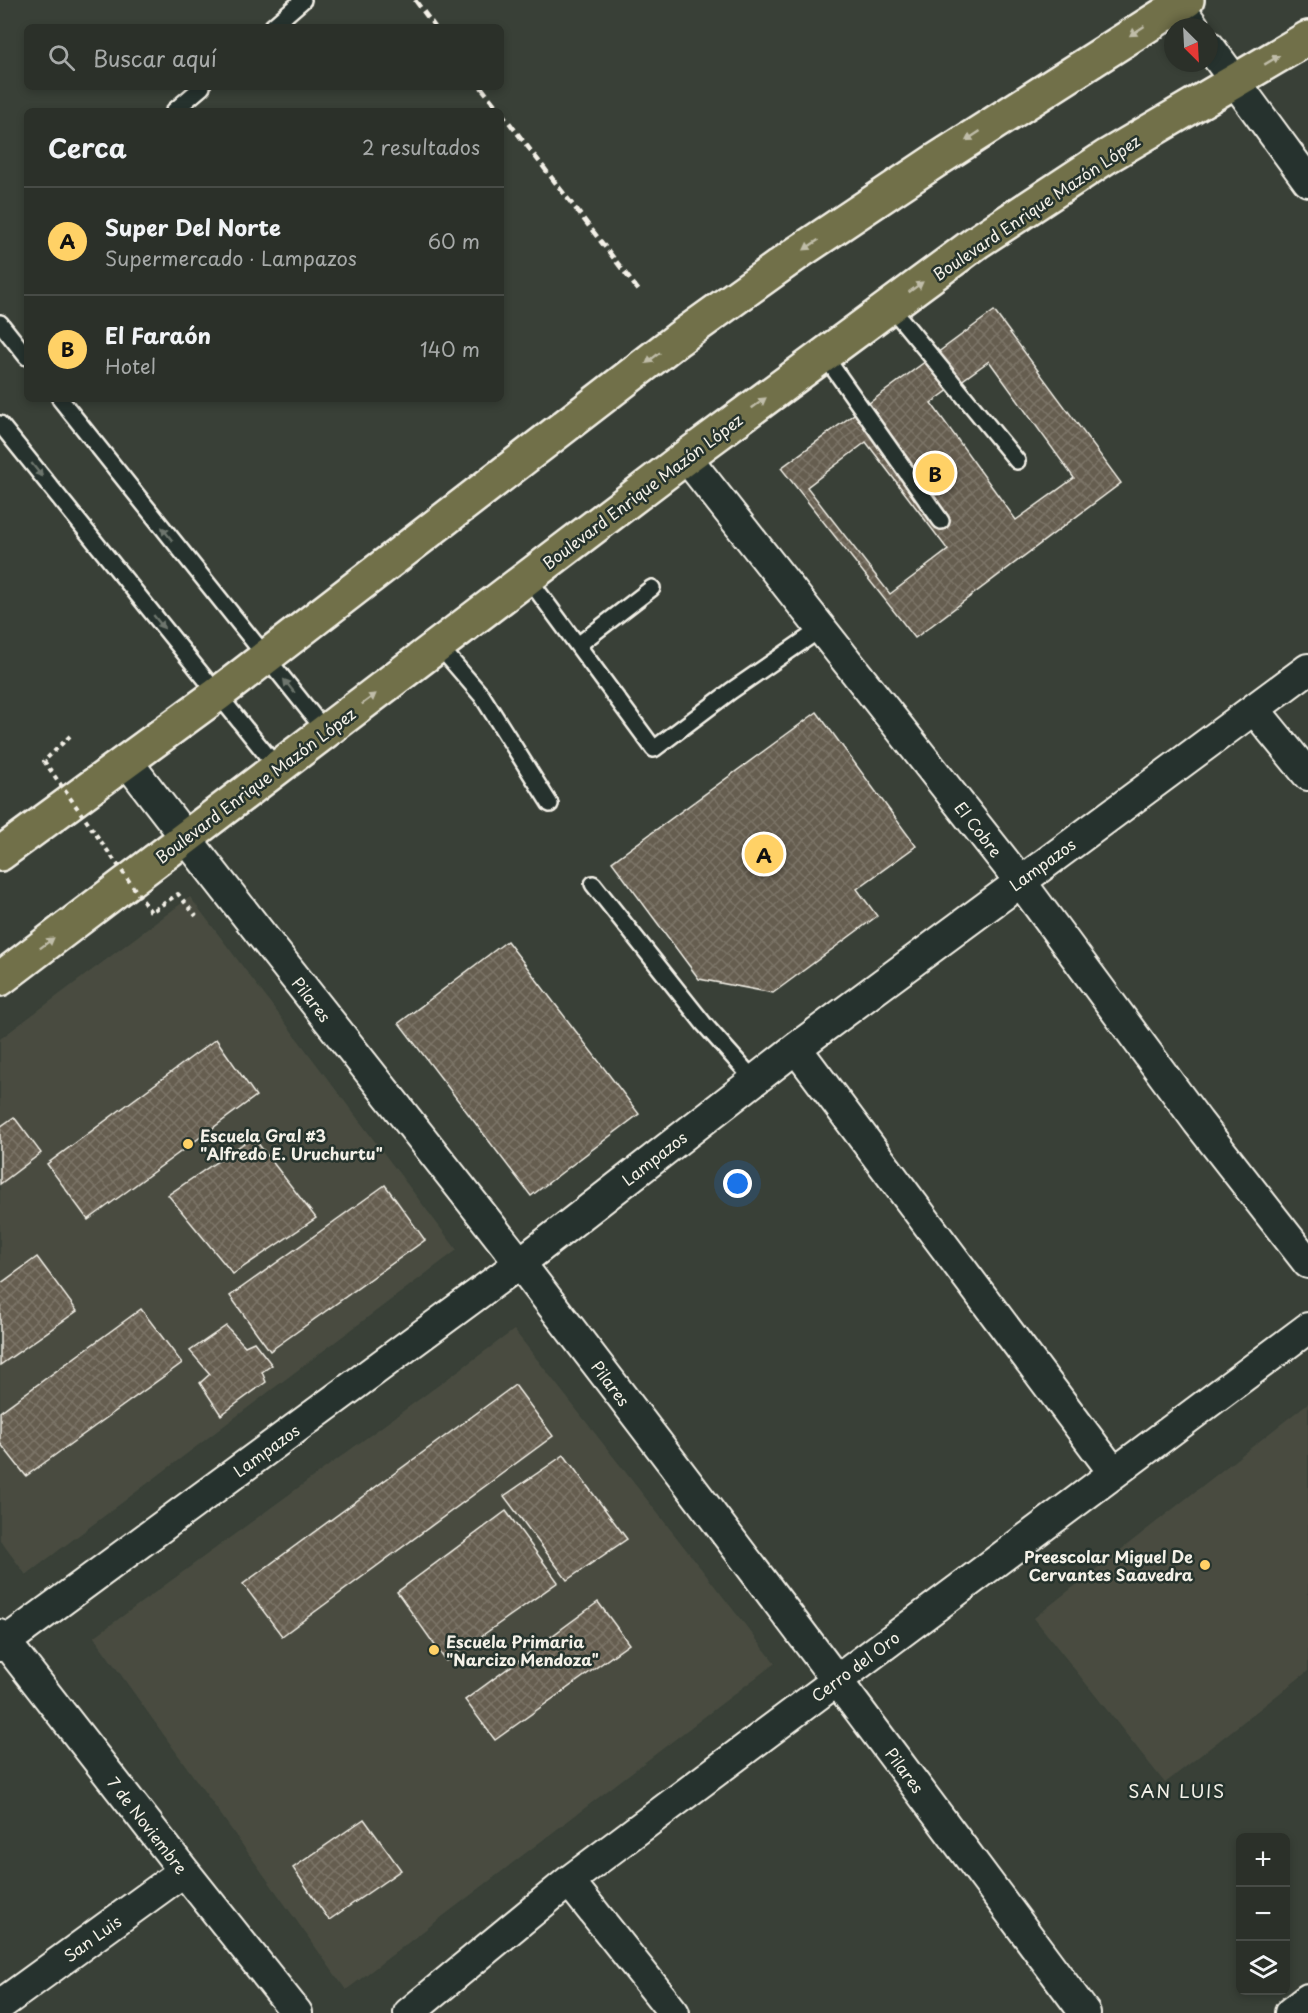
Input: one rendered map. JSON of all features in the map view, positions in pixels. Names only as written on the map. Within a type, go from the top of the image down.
[{"type":"main road","points":[[0,854],[218,694],[697,325],[799,252],[935,160],[1183,8]]},
{"type":"main road","name":"Boulevard Enrique Mazón López","points":[[0,979],[686,457],[977,242],[1106,157],[1308,38]]},
{"type":"street","points":[[1218,58],[1308,181]]},
{"type":"street","name":"El Cobre","points":[[686,457],[1020,881],[1198,1122],[1308,1263]]},
{"type":"street","name":"Lampazos","points":[[2,1641],[519,1263],[796,1048],[1308,669]]},
{"type":"street","points":[[1254,709],[1308,775]]},
{"type":"street","name":"Pilares","points":[[126,760],[519,1263],[838,1679],[1085,2013]]},
{"type":"street","points":[[796,1048],[1114,1473]]},
{"type":"street","name":"Cerro del Oro","points":[[410,2013],[569,1881],[1308,1328]]},
{"type":"street","name":"7 de Noviembre","points":[[2,1641],[297,2013]]},
{"type":"street","name":"San Luis","points":[[0,2005],[184,1871]]},
{"type":"street","points":[[569,1881],[674,2013]]},
{"type":"street","points":[[1290,2013],[1308,1999]]},
{"type":"lane","points":[[275,24],[303,0]]},
{"type":"lane","points":[[178,108],[198,90]]},
{"type":"lane","points":[[890,306],[1017,461]]},
{"type":"lane","points":[[0,323],[24,353]]},
{"type":"lane","points":[[824,355],[941,521]]},
{"type":"lane","points":[[62,402],[326,732]]},
{"type":"lane","points":[[0,424],[278,769]]},
{"type":"lane","points":[[528,578],[654,749],[731,691],[822,628]]},
{"type":"lane","points":[[578,645],[652,588]]},
{"type":"lane","points":[[439,646],[482,696],[550,804]]},
{"type":"lane","points":[[593,884],[704,1024],[754,1080]]},
{"type":"path","points":[[70,736],[44,761],[151,912],[178,894],[196,916]]},
{"type":"shaded area","name":"Escuela Gral #3 \"Alfredo E. Uruchurtu\"","points":[[190,897],[457,1250],[26,1575],[0,1540],[0,1039]]},
{"type":"shaded area","name":"Escuela Primaria \"Narcizo Mendoza\"","points":[[514,1330],[775,1663],[346,1990],[94,1637]]},
{"type":"shaded area","name":"Preescolar Miguel De Cervantes Saavedra","points":[[1308,1403],[1308,1671],[1165,1783],[1034,1618]]},
{"type":"building","points":[[994,311],[1121,483],[915,638],[781,468]],"holes":[[[989,361],[1074,478],[1016,520],[931,403]],[[866,442],[948,550],[890,594],[807,487]]]},
{"type":"building","points":[[817,712],[916,846],[857,889],[877,916],[773,993],[699,979],[612,862]]},
{"type":"building","points":[[507,941],[639,1114],[531,1196],[399,1023]]},
{"type":"building","points":[[216,1039],[256,1096],[88,1220],[47,1164]]},
{"type":"building","points":[[14,1117],[41,1153],[0,1184],[0,1127]]},
{"type":"building","points":[[253,1137],[316,1218],[233,1274],[168,1195]]},
{"type":"building","points":[[385,1185],[425,1240],[270,1351],[230,1296]]},
{"type":"building","points":[[37,1257],[77,1311],[0,1365],[0,1284]]},
{"type":"building","points":[[141,1309],[182,1363],[26,1476],[0,1443],[0,1412]]},
{"type":"building","points":[[226,1326],[245,1346],[254,1342],[272,1365],[262,1372],[266,1382],[221,1415],[200,1383],[210,1374],[190,1351]]},
{"type":"building","points":[[515,1385],[553,1436],[282,1636],[243,1584]]},
{"type":"building","points":[[564,1455],[627,1539],[567,1580],[504,1496]]},
{"type":"building","points":[[506,1511],[558,1582],[446,1661],[397,1592]]},
{"type":"building","points":[[598,1602],[629,1644],[495,1740],[465,1700]]},
{"type":"building","points":[[364,1819],[401,1870],[329,1920],[293,1868]]},
{"type":"railway","points":[[415,0],[433,24]]},
{"type":"railway","points":[[483,90],[498,108]]},
{"type":"railway","points":[[504,116],[639,291]]},
{"type":"place","name":"El Faraón","points":[[935,473]]},
{"type":"place","name":"Super Del Norte","points":[[764,854]]},
{"type":"place","name":"Escuela Gral #3 \"Alfredo E. Uruchurtu\"","points":[[188,1144]]},
{"type":"place","name":"Preescolar Miguel De Cervantes Saavedra","points":[[1205,1565]]},
{"type":"place","name":"Escuela Primaria \"Narcizo Mendoza\"","points":[[434,1650]]},
{"type":"district","name":"SAN LUIS","points":[[1177,1790]]}]
